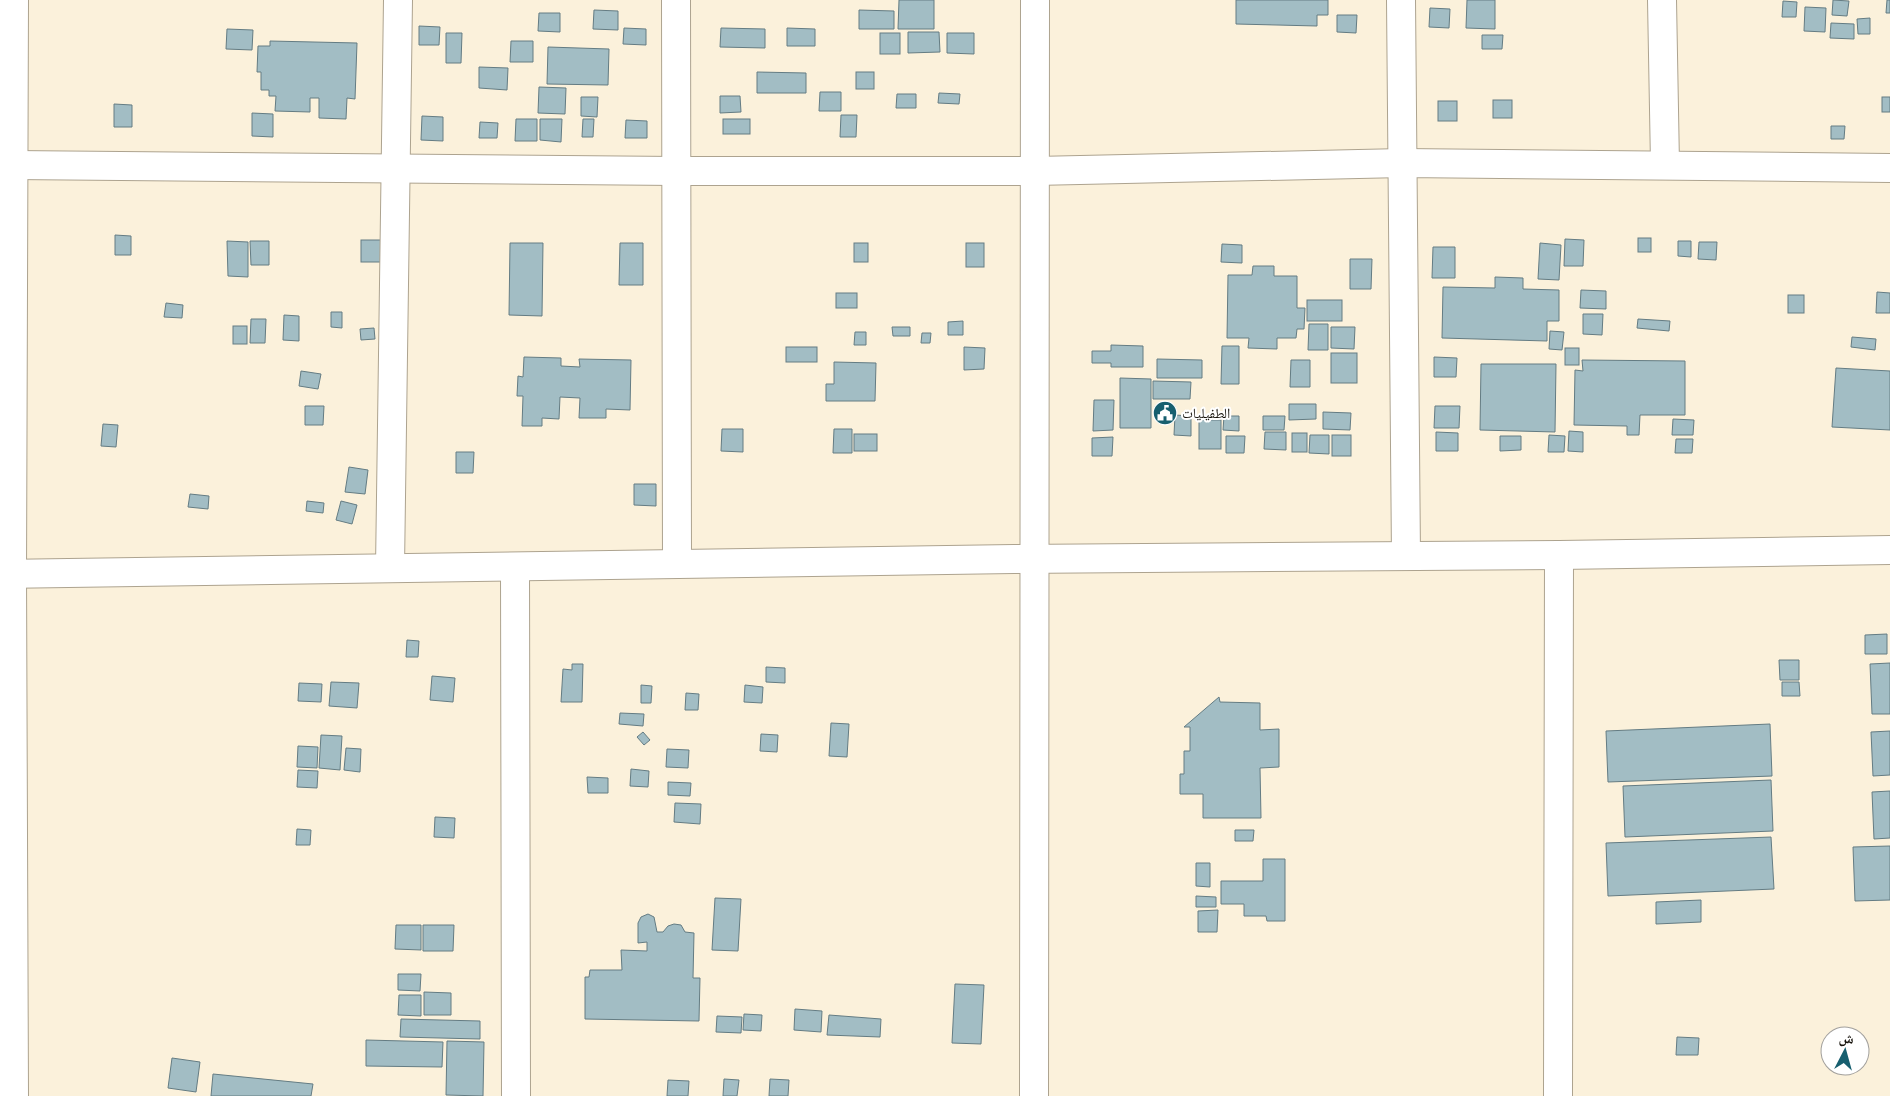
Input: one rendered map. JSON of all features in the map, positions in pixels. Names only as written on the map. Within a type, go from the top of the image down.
[{"type":"street","points":[[14,0],[6,574],[14,1096]]},
{"type":"street","points":[[390,568],[394,168],[398,0]]},
{"type":"street","points":[[676,0],[677,564]]},
{"type":"street","points":[[1034,1096],[1035,0]]},
{"type":"street","points":[[1401,0],[1406,556]]},
{"type":"street","points":[[1662,0],[1665,164]]},
{"type":"street","points":[[13,165],[676,171],[1035,171],[1403,163],[1665,164],[1890,168]]},
{"type":"street","points":[[6,574],[1034,559],[1559,555],[1890,550]]},
{"type":"street","points":[[1558,1096],[1559,555]]},
{"type":"street","points":[[516,567],[516,1096]]},
{"type":"building","points":[[899,0],[934,0],[934,29],[898,29]]},
{"type":"building","points":[[1236,0],[1328,0],[1328,15],[1317,15],[1317,26],[1236,24]]},
{"type":"building","points":[[1467,0],[1495,0],[1495,29],[1466,28]]},
{"type":"building","points":[[1833,0],[1849,1],[1847,16],[1832,15]]},
{"type":"building","points":[[1887,0],[1890,0],[1890,13],[1886,13]]},
{"type":"building","points":[[1783,1],[1797,2],[1796,17],[1782,17]]},
{"type":"building","points":[[1805,7],[1826,8],[1825,32],[1804,31]]},
{"type":"building","points":[[1430,8],[1450,9],[1449,28],[1429,27]]},
{"type":"building","points":[[594,10],[618,11],[618,30],[593,29]]},
{"type":"building","points":[[859,10],[894,11],[894,29],[859,29]]},
{"type":"building","points":[[539,13],[560,13],[560,32],[538,31]]},
{"type":"building","points":[[1337,15],[1357,15],[1356,33],[1337,32]]},
{"type":"building","points":[[1870,18],[1870,34],[1858,34],[1857,19]]},
{"type":"building","points":[[1831,23],[1854,24],[1854,39],[1830,38]]},
{"type":"building","points":[[419,26],[440,27],[439,45],[419,45]]},
{"type":"building","points":[[624,28],[646,29],[646,45],[623,44]]},
{"type":"building","points":[[721,28],[765,29],[765,48],[720,47]]},
{"type":"building","points":[[787,28],[815,29],[815,46],[787,46]]},
{"type":"building","points":[[227,29],[253,30],[252,50],[226,49]]},
{"type":"building","points":[[908,32],[939,32],[940,52],[908,53]]},
{"type":"building","points":[[446,33],[462,33],[461,63],[446,63]]},
{"type":"building","points":[[880,33],[900,33],[900,54],[880,54]]},
{"type":"building","points":[[947,33],[974,33],[974,54],[947,53]]},
{"type":"building","points":[[1482,35],[1503,35],[1502,49],[1482,49]]},
{"type":"building","points":[[270,41],[357,43],[355,99],[347,98],[346,119],[319,118],[319,98],[310,98],[310,112],[275,111],[276,96],[269,96],[269,90],[261,90],[261,72],[257,72],[258,46],[270,46]]},
{"type":"building","points":[[511,41],[533,41],[533,62],[510,62]]},
{"type":"building","points":[[548,47],[609,49],[608,85],[547,84]]},
{"type":"building","points":[[479,67],[508,68],[507,90],[479,88]]},
{"type":"building","points":[[757,72],[806,73],[806,93],[757,93]]},
{"type":"building","points":[[856,72],[874,72],[874,89],[856,89]]},
{"type":"building","points":[[539,87],[566,88],[565,114],[538,113]]},
{"type":"building","points":[[820,92],[841,92],[841,111],[819,111]]},
{"type":"building","points":[[939,93],[960,94],[959,104],[938,103]]},
{"type":"building","points":[[897,94],[916,94],[916,108],[896,108]]},
{"type":"building","points":[[720,96],[740,96],[741,112],[720,113]]},
{"type":"building","points":[[581,97],[598,97],[597,117],[581,116]]},
{"type":"building","points":[[1882,97],[1890,97],[1890,112],[1882,112]]},
{"type":"building","points":[[1493,100],[1512,100],[1512,118],[1493,118]]},
{"type":"building","points":[[1438,101],[1457,101],[1457,121],[1438,121]]},
{"type":"building","points":[[114,104],[132,105],[132,127],[114,127]]},
{"type":"building","points":[[252,113],[273,114],[273,137],[252,136]]},
{"type":"building","points":[[841,115],[857,115],[856,137],[840,137]]},
{"type":"building","points":[[422,116],[443,117],[443,141],[421,140]]},
{"type":"building","points":[[516,119],[537,119],[537,141],[515,141]]},
{"type":"building","points":[[540,119],[562,119],[561,142],[540,140]]},
{"type":"building","points":[[583,119],[594,119],[593,137],[582,137]]},
{"type":"building","points":[[723,119],[750,119],[750,134],[723,134]]},
{"type":"building","points":[[626,120],[647,121],[647,138],[625,138]]},
{"type":"building","points":[[480,122],[498,123],[497,138],[479,138]]},
{"type":"building","points":[[1831,126],[1845,126],[1844,139],[1831,139]]},
{"type":"building","points":[[115,235],[131,236],[131,255],[115,255]]},
{"type":"building","points":[[1638,238],[1651,238],[1651,252],[1638,252]]},
{"type":"building","points":[[1565,239],[1584,240],[1583,266],[1564,266]]},
{"type":"building","points":[[361,240],[382,240],[382,262],[361,262]]},
{"type":"building","points":[[227,241],[248,242],[248,277],[228,276]]},
{"type":"building","points":[[250,241],[269,241],[269,265],[251,265]]},
{"type":"building","points":[[1678,241],[1691,241],[1691,257],[1678,256]]},
{"type":"building","points":[[1699,242],[1717,242],[1716,260],[1698,259]]},
{"type":"building","points":[[510,243],[543,243],[542,316],[509,315]]},
{"type":"building","points":[[620,243],[643,243],[643,285],[619,285]]},
{"type":"building","points":[[854,243],[868,243],[868,262],[854,262]]},
{"type":"building","points":[[966,243],[984,243],[984,267],[966,267]]},
{"type":"building","points":[[1540,243],[1561,245],[1559,280],[1538,279]]},
{"type":"building","points":[[1222,244],[1242,245],[1242,263],[1221,262]]},
{"type":"building","points":[[1433,247],[1455,247],[1455,278],[1432,278]]},
{"type":"building","points":[[1350,259],[1372,259],[1371,289],[1350,289]]},
{"type":"building","points":[[1253,266],[1274,266],[1274,276],[1297,276],[1297,308],[1305,308],[1304,329],[1297,329],[1296,338],[1277,338],[1277,349],[1248,348],[1249,338],[1227,338],[1228,275],[1252,275]]},
{"type":"building","points":[[1495,277],[1523,278],[1523,289],[1559,290],[1559,321],[1547,321],[1547,341],[1442,338],[1443,287],[1495,288]]},
{"type":"building","points":[[1581,290],[1606,291],[1606,309],[1580,308]]},
{"type":"building","points":[[1877,292],[1890,293],[1890,313],[1876,313]]},
{"type":"building","points":[[836,293],[857,293],[857,308],[836,308]]},
{"type":"building","points":[[1788,295],[1804,295],[1804,313],[1788,313]]},
{"type":"building","points":[[1307,300],[1342,300],[1342,321],[1307,321]]},
{"type":"building","points":[[166,303],[183,305],[182,318],[164,317]]},
{"type":"building","points":[[331,312],[342,312],[342,328],[331,327]]},
{"type":"building","points":[[1583,314],[1603,314],[1602,335],[1583,334]]},
{"type":"building","points":[[284,315],[299,316],[299,341],[283,340]]},
{"type":"building","points":[[251,319],[266,319],[265,343],[250,343]]},
{"type":"building","points":[[1638,319],[1670,321],[1669,331],[1637,328]]},
{"type":"building","points":[[963,321],[963,335],[948,335],[948,322]]},
{"type":"building","points":[[1309,324],[1328,324],[1328,350],[1308,350]]},
{"type":"building","points":[[233,326],[247,326],[247,344],[233,344]]},
{"type":"building","points":[[892,327],[910,327],[910,336],[893,336]]},
{"type":"building","points":[[1331,327],[1355,327],[1354,349],[1331,348]]},
{"type":"building","points":[[374,328],[375,339],[361,340],[360,329]]},
{"type":"building","points":[[1550,331],[1564,332],[1562,350],[1549,349]]},
{"type":"building","points":[[855,332],[866,332],[866,345],[854,345]]},
{"type":"building","points":[[922,333],[931,333],[930,343],[921,343]]},
{"type":"building","points":[[1852,337],[1876,339],[1875,350],[1851,347]]},
{"type":"building","points":[[1111,345],[1143,346],[1143,367],[1111,367],[1111,363],[1092,363],[1092,351],[1111,351]]},
{"type":"building","points":[[1222,346],[1239,346],[1239,384],[1221,384]]},
{"type":"building","points":[[786,347],[817,347],[817,362],[786,362]]},
{"type":"building","points":[[964,347],[985,348],[984,369],[964,370]]},
{"type":"building","points":[[1565,348],[1579,348],[1579,365],[1565,365]]},
{"type":"building","points":[[1331,353],[1357,353],[1357,383],[1331,383]]},
{"type":"building","points":[[524,357],[561,358],[561,366],[580,367],[579,359],[631,360],[630,410],[606,409],[606,418],[579,418],[580,398],[560,397],[559,419],[542,418],[542,426],[522,426],[523,396],[517,396],[518,376],[523,377]]},
{"type":"building","points":[[1434,357],[1457,358],[1456,377],[1434,377]]},
{"type":"building","points":[[1157,359],[1202,360],[1202,378],[1157,378]]},
{"type":"building","points":[[1291,360],[1310,360],[1310,387],[1290,387]]},
{"type":"building","points":[[1582,360],[1685,361],[1685,415],[1640,415],[1639,435],[1627,435],[1627,426],[1574,425],[1575,370],[1583,371]]},
{"type":"building","points":[[834,362],[876,363],[875,401],[826,401],[826,384],[834,384]]},
{"type":"building","points":[[1481,364],[1556,364],[1555,432],[1480,430]]},
{"type":"building","points":[[1836,368],[1890,371],[1890,430],[1832,427]]},
{"type":"building","points":[[301,371],[321,374],[318,389],[299,386]]},
{"type":"building","points":[[1120,378],[1151,379],[1151,428],[1120,428]]},
{"type":"building","points":[[1153,381],[1191,382],[1190,399],[1153,399]]},
{"type":"building","points":[[1094,400],[1114,400],[1113,430],[1093,431]]},
{"type":"building","points":[[1289,404],[1316,404],[1316,419],[1289,420]]},
{"type":"building","points":[[305,406],[324,406],[323,425],[305,425]]},
{"type":"building","points":[[1435,406],[1460,406],[1459,428],[1434,428]]},
{"type":"building","points":[[1323,412],[1351,413],[1350,430],[1323,429]]},
{"type":"building","points":[[1175,415],[1191,416],[1191,436],[1174,435]]},
{"type":"building","points":[[1224,416],[1239,416],[1239,431],[1223,430]]},
{"type":"building","points":[[1263,416],[1285,416],[1284,430],[1263,430]]},
{"type":"building","points":[[1673,419],[1694,420],[1693,435],[1672,435]]},
{"type":"building","points":[[1199,420],[1221,420],[1221,449],[1199,449]]},
{"type":"building","points":[[103,424],[118,425],[116,447],[101,446]]},
{"type":"building","points":[[722,429],[743,429],[743,452],[721,451]]},
{"type":"building","points":[[834,429],[852,429],[852,453],[833,453]]},
{"type":"building","points":[[1569,431],[1583,432],[1583,452],[1568,451]]},
{"type":"building","points":[[1265,432],[1286,432],[1286,450],[1264,449]]},
{"type":"building","points":[[1436,432],[1458,433],[1458,451],[1436,451]]},
{"type":"building","points":[[1292,433],[1307,433],[1307,452],[1292,452]]},
{"type":"building","points":[[854,434],[877,434],[877,451],[854,451]]},
{"type":"building","points":[[1310,435],[1329,435],[1329,454],[1309,453]]},
{"type":"building","points":[[1332,435],[1351,435],[1351,456],[1332,456]]},
{"type":"building","points":[[1549,435],[1565,436],[1564,452],[1548,452]]},
{"type":"building","points":[[1226,436],[1245,436],[1244,453],[1226,453]]},
{"type":"building","points":[[1500,436],[1521,436],[1521,450],[1500,451]]},
{"type":"building","points":[[1113,437],[1112,456],[1092,456],[1092,438]]},
{"type":"building","points":[[1676,439],[1693,439],[1692,453],[1675,453]]},
{"type":"building","points":[[456,452],[474,452],[473,473],[456,473]]},
{"type":"building","points":[[349,467],[368,470],[365,494],[345,492]]},
{"type":"building","points":[[634,484],[656,484],[656,506],[634,505]]},
{"type":"building","points":[[190,494],[209,496],[208,509],[188,507]]},
{"type":"building","points":[[307,501],[324,503],[323,513],[306,511]]},
{"type":"building","points":[[341,501],[357,505],[352,524],[336,520]]},
{"type":"building","points":[[1887,634],[1887,654],[1865,654],[1865,635]]},
{"type":"building","points":[[407,640],[419,641],[418,657],[406,657]]},
{"type":"building","points":[[1779,660],[1799,660],[1799,680],[1780,680]]},
{"type":"building","points":[[1890,663],[1890,714],[1872,714],[1870,664]]},
{"type":"building","points":[[572,664],[583,664],[582,702],[561,702],[563,669],[572,670]]},
{"type":"building","points":[[766,667],[785,668],[785,683],[766,682]]},
{"type":"building","points":[[432,676],[455,678],[453,702],[430,700]]},
{"type":"building","points":[[331,682],[359,683],[357,708],[329,706]]},
{"type":"building","points":[[1782,682],[1799,682],[1800,696],[1782,696]]},
{"type":"building","points":[[299,683],[322,684],[321,702],[298,701]]},
{"type":"building","points":[[641,685],[652,686],[651,703],[641,703]]},
{"type":"building","points":[[745,685],[763,687],[762,703],[744,702]]},
{"type":"building","points":[[686,693],[699,694],[698,710],[685,710]]},
{"type":"building","points":[[1219,697],[1220,702],[1260,703],[1260,730],[1279,729],[1279,767],[1260,768],[1261,818],[1203,818],[1203,794],[1180,794],[1180,774],[1184,774],[1184,751],[1190,751],[1190,727],[1184,727]]},
{"type":"building","points":[[620,713],[644,714],[643,726],[619,724]]},
{"type":"building","points":[[831,723],[849,724],[847,757],[829,756]]},
{"type":"building","points":[[1770,724],[1772,776],[1608,782],[1606,731]]},
{"type":"building","points":[[1890,731],[1890,775],[1873,776],[1871,732]]},
{"type":"building","points":[[643,732],[650,740],[644,745],[637,737]]},
{"type":"building","points":[[761,734],[778,735],[777,752],[760,751]]},
{"type":"building","points":[[321,735],[342,736],[340,770],[319,768]]},
{"type":"building","points":[[298,746],[318,747],[317,768],[297,767]]},
{"type":"building","points":[[346,748],[361,749],[360,772],[344,770]]},
{"type":"building","points":[[667,749],[689,750],[688,768],[666,767]]},
{"type":"building","points":[[631,769],[649,771],[648,787],[630,786]]},
{"type":"building","points":[[298,770],[318,771],[317,788],[297,787]]},
{"type":"building","points":[[587,777],[608,778],[608,793],[588,793]]},
{"type":"building","points":[[1771,780],[1773,831],[1625,837],[1623,786]]},
{"type":"building","points":[[668,782],[691,783],[690,796],[668,795]]},
{"type":"building","points":[[1890,791],[1890,838],[1874,839],[1872,792]]},
{"type":"building","points":[[675,803],[701,804],[700,824],[674,822]]},
{"type":"building","points":[[435,817],[455,818],[454,838],[434,837]]},
{"type":"building","points":[[297,829],[311,830],[310,845],[296,845]]},
{"type":"building","points":[[1235,830],[1254,830],[1253,841],[1235,841]]},
{"type":"building","points":[[1771,837],[1774,889],[1608,896],[1606,843]]},
{"type":"building","points":[[1890,846],[1890,900],[1855,901],[1853,847]]},
{"type":"building","points":[[1263,859],[1285,859],[1285,921],[1267,921],[1266,916],[1244,916],[1244,904],[1221,904],[1221,881],[1263,881]]},
{"type":"building","points":[[1196,863],[1210,863],[1210,887],[1196,886]]},
{"type":"building","points":[[1196,896],[1216,897],[1216,907],[1196,907]]},
{"type":"building","points":[[715,898],[741,899],[738,951],[712,950]]},
{"type":"building","points":[[1701,900],[1701,922],[1656,924],[1656,902]]},
{"type":"building","points":[[1218,910],[1217,932],[1198,932],[1198,911]]},
{"type":"building","points":[[648,914],[654,917],[657,932],[663,932],[668,926],[674,924],[681,925],[685,932],[694,933],[693,978],[700,978],[699,1021],[585,1019],[585,977],[589,977],[590,970],[622,970],[621,950],[647,951],[647,942],[638,943],[638,923],[641,917]]},
{"type":"building","points":[[396,925],[421,925],[421,950],[395,949]]},
{"type":"building","points":[[423,925],[454,925],[453,951],[423,951]]},
{"type":"building","points":[[398,974],[421,974],[420,991],[398,990]]},
{"type":"building","points":[[955,984],[984,985],[981,1044],[952,1043]]},
{"type":"building","points":[[424,992],[451,993],[451,1015],[424,1015]]},
{"type":"building","points":[[399,995],[421,995],[421,1016],[398,1015]]},
{"type":"building","points":[[795,1009],[822,1011],[821,1032],[794,1030]]},
{"type":"building","points":[[744,1014],[762,1015],[761,1031],[743,1030]]},
{"type":"building","points":[[829,1015],[881,1019],[880,1037],[827,1035]]},
{"type":"building","points":[[717,1016],[742,1017],[741,1033],[716,1032]]},
{"type":"building","points":[[401,1019],[480,1021],[480,1039],[400,1037]]},
{"type":"building","points":[[1677,1037],[1699,1038],[1698,1055],[1676,1055]]},
{"type":"building","points":[[366,1040],[443,1042],[442,1067],[366,1066]]},
{"type":"building","points":[[447,1041],[484,1042],[483,1096],[446,1095]]},
{"type":"building","points":[[172,1058],[200,1062],[196,1092],[168,1088]]},
{"type":"building","points":[[213,1074],[313,1084],[311,1096],[211,1096]]},
{"type":"building","points":[[724,1079],[739,1080],[737,1096],[723,1096]]},
{"type":"building","points":[[770,1079],[789,1080],[788,1096],[769,1096]]},
{"type":"building","points":[[668,1080],[689,1081],[688,1096],[667,1096]]},
{"type":"place","name":"الطفيليات","points":[[1165,413]]}]
